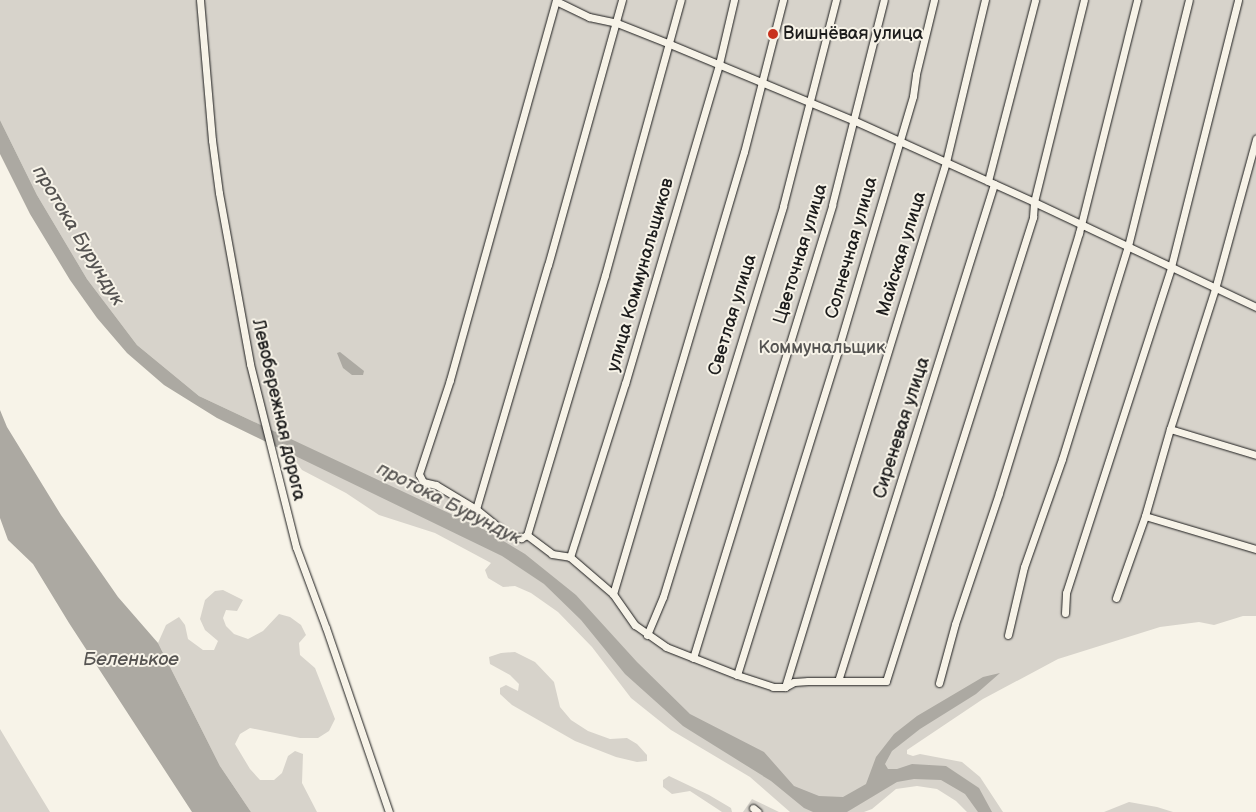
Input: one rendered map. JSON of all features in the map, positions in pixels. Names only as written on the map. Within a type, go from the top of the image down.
[{"type":"street","name":"Левобережная дорога","points":[[200,0],[212,140],[221,202],[235,291],[259,401],[296,547],[389,812]]},
{"type":"street","points":[[476,509],[617,23],[622,0]]},
{"type":"street","points":[[681,0],[670,44],[605,275],[526,535],[521,538],[507,534],[476,509],[436,485],[423,482],[419,474],[450,380],[556,1],[589,17],[617,23],[670,44],[719,64],[855,121],[898,142],[991,182],[1256,307]]},
{"type":"street","name":"улица Коммунальщиков","points":[[570,557],[625,384],[719,64],[734,0]]},
{"type":"street","points":[[613,594],[696,319],[762,83],[783,0]]},
{"type":"street","name":"Светлая улица","points":[[647,635],[663,597],[783,206],[808,102],[836,0]]},
{"type":"street","name":"Цветочная улица","points":[[692,658],[832,205],[855,121],[884,0]]},
{"type":"street","name":"Солнечная улица","points":[[737,675],[837,353],[913,96],[916,74],[934,0]]},
{"type":"street","name":"Майская улица","points":[[785,687],[946,162],[985,0]]},
{"type":"street","name":"Сиреневая улица","points":[[838,681],[991,182],[1035,0]]},
{"type":"street","points":[[526,535],[552,554],[570,557],[613,594],[629,618],[647,635],[666,647],[692,658],[773,687],[785,687],[794,682],[886,681],[1033,218],[1034,202],[1084,0]]},
{"type":"street","points":[[939,683],[955,624],[999,493],[1080,224],[1138,0]]},
{"type":"street","points":[[1008,635],[1024,566],[1062,459],[1128,246],[1188,0]]},
{"type":"street","points":[[1065,613],[1066,593],[1171,267],[1238,0]]},
{"type":"street","points":[[1116,598],[1146,516],[1170,429],[1216,289],[1256,139]]},
{"type":"street","points":[[1170,429],[1256,455]]},
{"type":"street","points":[[1146,516],[1256,548]]},
{"type":"green space","name":"Коммунальщик","points":[[0,0],[1256,0],[1256,616],[1243,616],[1214,625],[1199,622],[1160,627],[1058,659],[983,699],[907,750],[907,754],[913,756],[920,754],[962,762],[980,777],[1003,812],[967,812],[956,801],[937,789],[917,786],[896,789],[872,809],[864,812],[790,812],[750,777],[671,730],[631,698],[592,647],[558,612],[531,593],[515,586],[503,587],[488,578],[485,570],[491,563],[435,533],[379,515],[346,493],[302,470],[288,451],[286,437],[199,396],[137,345],[87,279],[37,195],[0,120]]},
{"type":"green space","points":[[223,590],[243,600],[237,611],[226,610],[223,618],[226,626],[234,634],[248,639],[263,631],[279,614],[290,617],[301,625],[306,635],[299,643],[300,655],[315,668],[335,719],[329,731],[318,738],[300,738],[250,728],[240,734],[235,744],[250,769],[260,780],[274,780],[282,773],[288,756],[295,751],[303,754],[302,783],[317,812],[251,812],[220,766],[158,643],[166,625],[179,617],[185,625],[188,639],[203,650],[214,650],[218,641],[205,630],[200,619],[205,600],[215,591]]},
{"type":"green space","points":[[515,652],[535,662],[554,682],[560,707],[571,720],[588,731],[610,739],[627,738],[637,744],[647,755],[647,761],[637,762],[616,757],[575,741],[512,705],[500,694],[500,688],[506,685],[518,691],[519,684],[510,675],[490,664],[489,657],[501,653]]},
{"type":"green space","points":[[0,729],[33,784],[50,812],[0,812]]},
{"type":"green space","points":[[669,776],[709,795],[731,808],[732,812],[722,812],[690,791],[672,794],[663,787],[663,780]]},
{"type":"green space","points":[[752,799],[779,812],[743,812]]},
{"type":"green space","points":[[1129,802],[1157,807],[1173,812],[1104,812]]},
{"type":"water","points":[[0,120],[37,195],[87,279],[137,345],[199,396],[485,530],[525,554],[576,595],[637,662],[690,714],[764,752],[794,786],[819,796],[843,797],[866,784],[876,757],[894,734],[917,716],[983,677],[1000,673],[976,694],[920,729],[892,751],[885,764],[888,769],[897,769],[912,764],[946,766],[979,788],[992,812],[978,812],[965,794],[941,780],[914,779],[897,782],[847,812],[813,812],[804,808],[771,781],[683,726],[625,674],[581,620],[544,584],[502,556],[217,418],[164,385],[127,353],[97,318],[70,280],[30,214],[0,154]]},
{"type":"water","points":[[340,352],[364,371],[363,375],[352,375],[343,368],[337,353]]},
{"type":"water","name":"Беленькое","points":[[0,410],[7,427],[61,515],[118,597],[158,643],[220,766],[251,812],[192,812],[69,623],[33,564],[8,540],[0,518]]},
{"type":"place","name":"Вишнёвая улица","points":[[773,34]]},
{"type":"water label","name":"протока Бурундук","points":[[78,236]]},
{"type":"water label","name":"протока Бурундук","points":[[449,504]]}]
